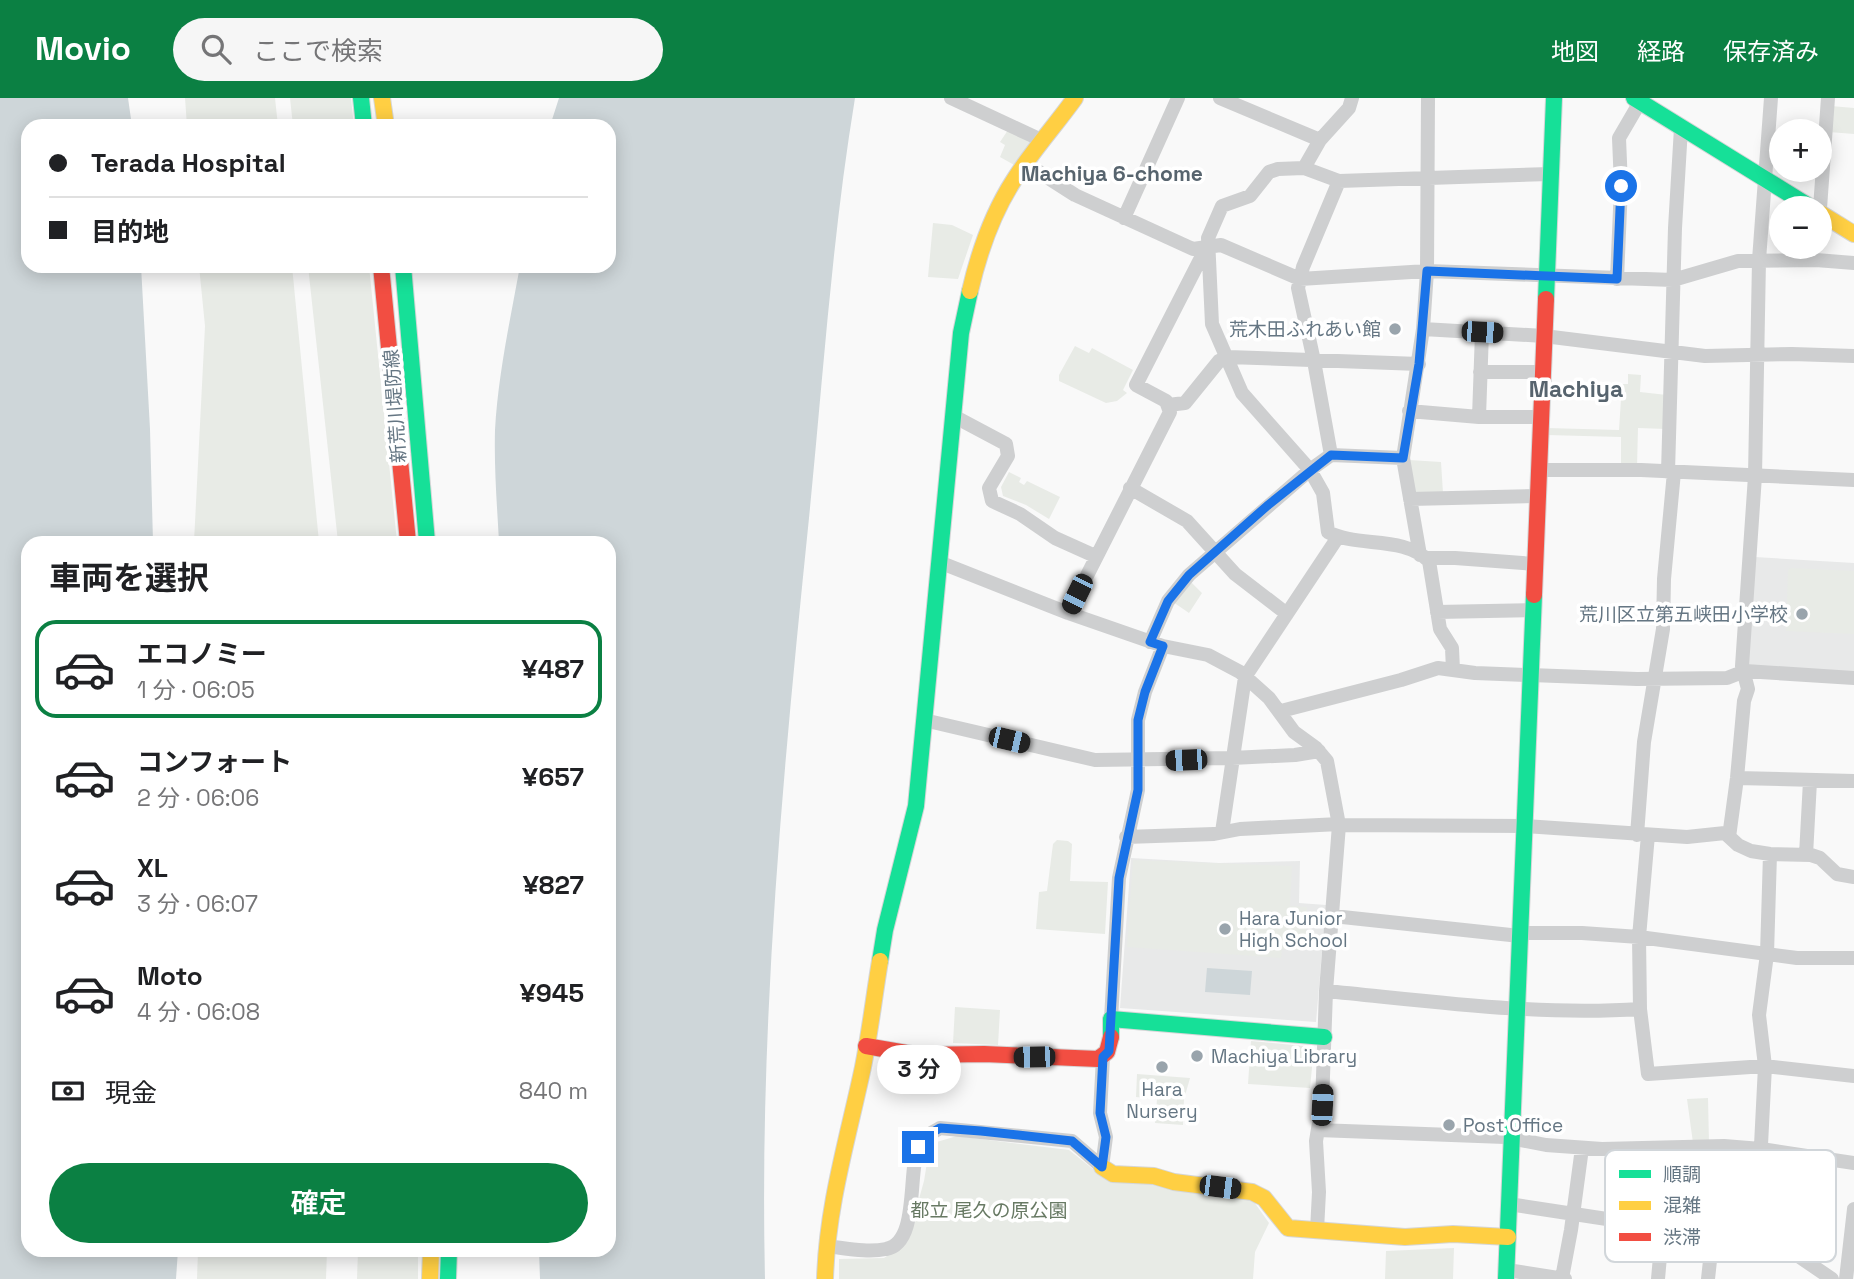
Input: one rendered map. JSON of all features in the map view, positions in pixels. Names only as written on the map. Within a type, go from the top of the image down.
[{"type":"street","points":[[361,98],[363,119]]},
{"type":"street","points":[[382,98],[385,119]]},
{"type":"street","points":[[951,98],[1035,137],[1042,143]]},
{"type":"street","points":[[825,1279],[832,1198],[851,1126],[885,930],[916,806],[961,333],[974,270],[1007,192],[1025,163],[1076,98]]},
{"type":"street","points":[[1124,218],[1178,98]]},
{"type":"street","points":[[1220,98],[1320,140]]},
{"type":"street","points":[[1304,168],[1320,140],[1349,108],[1352,98]]},
{"type":"street","points":[[1427,98],[1427,271],[1419,364],[1403,458],[1423,556],[1429,561],[1440,629],[1452,648],[1454,670]]},
{"type":"street","points":[[1554,98],[1506,1275],[1563,1279],[1582,1148]]},
{"type":"street","points":[[1729,836],[1744,701],[1748,688],[1743,651],[1755,476],[1759,260],[1772,98]]},
{"type":"street","points":[[1821,196],[1828,98]]},
{"type":"street","points":[[1617,279],[1621,186],[1619,138],[1637,100],[1792,196]]},
{"type":"street","points":[[1681,128],[1673,280],[1671,472],[1663,629],[1644,742],[1639,937],[1640,1009],[1648,1074],[1765,1066],[1854,1076]]},
{"type":"street","points":[[1025,163],[1075,195],[1193,249],[1221,245],[1300,279],[1427,271],[1673,280],[1738,261],[1816,260],[1854,263]]},
{"type":"street","points":[[1535,564],[1423,556],[1387,542],[1338,537],[1328,532],[1323,493],[1310,470],[1242,393],[1212,324],[1208,238],[1222,206],[1250,196],[1269,172],[1278,169],[1304,168],[1339,181],[1550,174]]},
{"type":"street","points":[[1331,455],[1298,288],[1339,181]]},
{"type":"street","points":[[1832,219],[1854,234]]},
{"type":"street","points":[[1068,613],[1171,412],[1166,401],[1136,385],[1208,245]]},
{"type":"street","points":[[382,273],[407,536]]},
{"type":"street","name":"新荒川堤防線","points":[[404,273],[426,536]]},
{"type":"street","points":[[1423,329],[1544,336],[1705,356],[1854,356]]},
{"type":"street","points":[[1479,417],[1482,332]]},
{"type":"street","points":[[1168,405],[1185,403],[1219,361],[1228,357],[1419,364]]},
{"type":"street","points":[[1480,372],[1543,372]]},
{"type":"street","points":[[1409,411],[1479,417],[1541,417]]},
{"type":"street","points":[[953,419],[959,419],[1006,444],[1007,456],[989,488],[992,501],[1020,514],[1055,538],[1095,556]]},
{"type":"street","points":[[866,1046],[918,1055],[1098,1059],[1109,1051],[1119,878],[1138,790],[1138,720],[1168,601],[1189,575],[1331,455],[1403,458]]},
{"type":"street","points":[[1539,470],[1671,472],[1854,480]]},
{"type":"street","points":[[1130,488],[1187,522],[1235,574],[1287,614]]},
{"type":"street","points":[[1410,499],[1538,496]]},
{"type":"street","points":[[1222,832],[1245,677],[1338,537]]},
{"type":"street","points":[[939,562],[1068,613],[1157,644],[1208,655],[1245,677],[1281,711],[1294,732],[1319,751],[1327,761],[1339,825],[1326,991],[1322,1105],[1318,1130],[1317,1230]]},
{"type":"street","points":[[1437,612],[1533,610]]},
{"type":"street","points":[[1281,711],[1438,668],[1653,680],[1727,678],[1745,671],[1854,678]]},
{"type":"street","points":[[924,720],[1095,760],[1232,758],[1319,751]]},
{"type":"street","points":[[1737,778],[1854,781]]},
{"type":"street","points":[[1806,855],[1810,781]]},
{"type":"street","points":[[1126,837],[1308,824],[1525,826],[1687,837],[1725,833],[1738,845],[1751,851],[1820,858],[1837,874],[1854,877]]},
{"type":"street","points":[[1761,1149],[1765,1066],[1759,1015],[1767,954],[1770,854]]},
{"type":"street","points":[[1333,916],[1520,934],[1582,933],[1639,937],[1801,958],[1854,958]]},
{"type":"street","points":[[1326,991],[1517,1009],[1640,1009]]},
{"type":"street","points":[[1111,1019],[1324,1037]]},
{"type":"street","points":[[1102,1167],[1106,1137],[1100,1113],[1103,1057]]},
{"type":"street","points":[[826,1246],[876,1250],[889,1249],[899,1243],[909,1215],[918,1147],[924,1137],[940,1128],[1072,1141],[1113,1174],[1154,1176],[1174,1182],[1252,1192],[1264,1198],[1288,1228],[1397,1237],[1453,1234],[1508,1237]]},
{"type":"street","points":[[1318,1130],[1512,1138],[1618,1150],[1724,1146],[1768,1150]]},
{"type":"street","points":[[1836,1160],[1854,1163]]},
{"type":"street","points":[[1509,1204],[1605,1219]]},
{"type":"street","points":[[1846,1279],[1854,1209]]},
{"type":"street","points":[[430,1279],[431,1257]]},
{"type":"street","points":[[448,1279],[449,1257]]},
{"type":"street","points":[[1809,1262],[1832,1279]]},
{"type":"shaded area","points":[[0,98],[128,98],[131,119],[21,119],[21,273],[141,273],[153,536],[21,536],[21,1257],[178,1257],[176,1279],[0,1279]]},
{"type":"shaded area","points":[[559,98],[855,98],[834,255],[782,803],[769,993],[764,1184],[765,1279],[540,1279],[539,1257],[616,1257],[616,536],[499,536],[495,430],[505,348],[519,273],[616,273],[616,119],[552,119]]},
{"type":"shaded area","name":"荒川区立第五峡田小学校","points":[[1755,557],[1854,563],[1854,675],[1750,669],[1746,664]]},
{"type":"shaded area","name":"Hara Junior High School","points":[[1131,858],[1219,863],[1300,861],[1299,903],[1326,905],[1316,1022],[1120,1008]]},
{"type":"shaded area","points":[[1207,968],[1252,971],[1250,995],[1205,992]]},
{"type":"green space","points":[[185,98],[275,98],[277,119],[186,119]]},
{"type":"green space","points":[[290,98],[351,98],[353,119],[292,119]]},
{"type":"green space","points":[[1831,106],[1854,108],[1854,134],[1832,132]]},
{"type":"green space","points":[[1008,130],[1031,141],[1016,166],[1000,157],[1005,145],[1000,142]]},
{"type":"green space","points":[[933,223],[952,225],[973,235],[958,279],[928,277]]},
{"type":"green space","points":[[200,273],[293,273],[318,536],[194,536],[205,326]]},
{"type":"green space","points":[[309,273],[370,273],[396,536],[337,536]]},
{"type":"green space","points":[[1075,346],[1089,353],[1092,348],[1133,370],[1123,390],[1127,393],[1117,401],[1106,403],[1059,381],[1059,375]]},
{"type":"green space","points":[[1628,374],[1641,375],[1640,392],[1667,395],[1666,429],[1638,428],[1637,467],[1621,467],[1621,437],[1547,435],[1547,428],[1619,430],[1622,384],[1628,384]]},
{"type":"green space","points":[[1409,460],[1441,462],[1443,493],[1418,495],[1413,491]]},
{"type":"green space","points":[[1009,472],[1021,478],[1019,482],[1024,485],[1027,481],[1060,497],[1049,519],[1026,505],[1003,496],[1001,487]]},
{"type":"green space","points":[[1788,570],[1854,571],[1854,634],[1786,631]]},
{"type":"green space","points":[[1190,581],[1202,593],[1189,613],[1173,602]]},
{"type":"green space","points":[[1057,840],[1072,844],[1070,881],[1108,882],[1105,934],[1036,929],[1039,892],[1047,891],[1053,844]]},
{"type":"green space","points":[[1133,860],[1292,866],[1290,906],[1307,907],[1305,950],[1282,949],[1281,958],[1127,947]]},
{"type":"green space","points":[[955,1007],[1000,1010],[998,1045],[953,1043]]},
{"type":"green space","points":[[1251,1041],[1314,1047],[1310,1088],[1248,1084]]},
{"type":"green space","points":[[1137,1074],[1190,1078],[1184,1099],[1183,1125],[1155,1123],[1157,1099],[1136,1097]]},
{"type":"green space","points":[[1708,1098],[1709,1143],[1693,1143],[1687,1099]]},
{"type":"green space","name":"都立 尾久の原公園","points":[[957,1136],[1069,1150],[1098,1173],[1252,1199],[1269,1223],[1255,1252],[1253,1279],[839,1279],[839,1259],[884,1258],[907,1242],[924,1181],[930,1144]]},
{"type":"green space","points":[[1454,1248],[1453,1279],[1385,1279],[1386,1251]]},
{"type":"green space","points":[[198,1257],[327,1257],[326,1279],[197,1279]]},
{"type":"green space","points":[[358,1257],[418,1257],[418,1279],[357,1279]]},
{"type":"traffic: fast","points":[[361,98],[363,119]]},
{"type":"traffic: fast","points":[[1546,299],[1554,98]]},
{"type":"traffic: fast","points":[[1634,98],[1793,196]]},
{"type":"traffic: fast","points":[[404,273],[426,536]]},
{"type":"traffic: fast","points":[[880,961],[885,930],[916,806],[961,333],[970,291]]},
{"type":"traffic: fast","points":[[1506,1279],[1534,595]]},
{"type":"traffic: fast","points":[[1111,1037],[1111,1019],[1324,1037]]},
{"type":"traffic: fast","points":[[448,1279],[449,1257]]},
{"type":"traffic: slow","points":[[382,98],[385,119]]},
{"type":"traffic: slow","points":[[970,291],[987,234],[1006,193],[1028,159],[1075,98]]},
{"type":"traffic: slow","points":[[1832,220],[1854,234]]},
{"type":"traffic: slow","points":[[825,1279],[834,1199],[863,1067],[880,961]]},
{"type":"traffic: slow","points":[[1102,1167],[1113,1174],[1154,1176],[1174,1182],[1252,1192],[1264,1198],[1288,1228],[1405,1237],[1453,1234],[1508,1237]]},
{"type":"traffic: slow","points":[[430,1279],[431,1257]]},
{"type":"traffic: jam","points":[[382,273],[407,536]]},
{"type":"traffic: jam","points":[[1534,595],[1546,299]]},
{"type":"traffic: jam","points":[[866,1046],[918,1055],[984,1054],[1098,1059],[1107,1052],[1111,1037]]},
{"type":"place","name":"荒木田ふれあい館","points":[[1395,329]]},
{"type":"place","name":"荒川区立第五峡田小学校","points":[[1802,614]]},
{"type":"place","name":"Hara Junior High School","points":[[1225,929]]},
{"type":"place","name":"Machiya Library","points":[[1197,1056]]},
{"type":"place","name":"Hara Nursery","points":[[1162,1067]]},
{"type":"place","name":"Post Office","points":[[1449,1125]]},
{"type":"district","name":"Machiya 6-chome","points":[[1112,173]]},
{"type":"district","name":"Machiya","points":[[1576,389]]},
{"type":"route","points":[[918,1147],[924,1137],[940,1128],[981,1131],[1072,1141],[1102,1167],[1106,1137],[1100,1113],[1103,1057],[1109,1051],[1119,878],[1138,790],[1138,720],[1145,692],[1163,646],[1150,642],[1168,601],[1189,575],[1267,506],[1331,455],[1403,458],[1419,364],[1427,271],[1617,279],[1621,186]]}]
